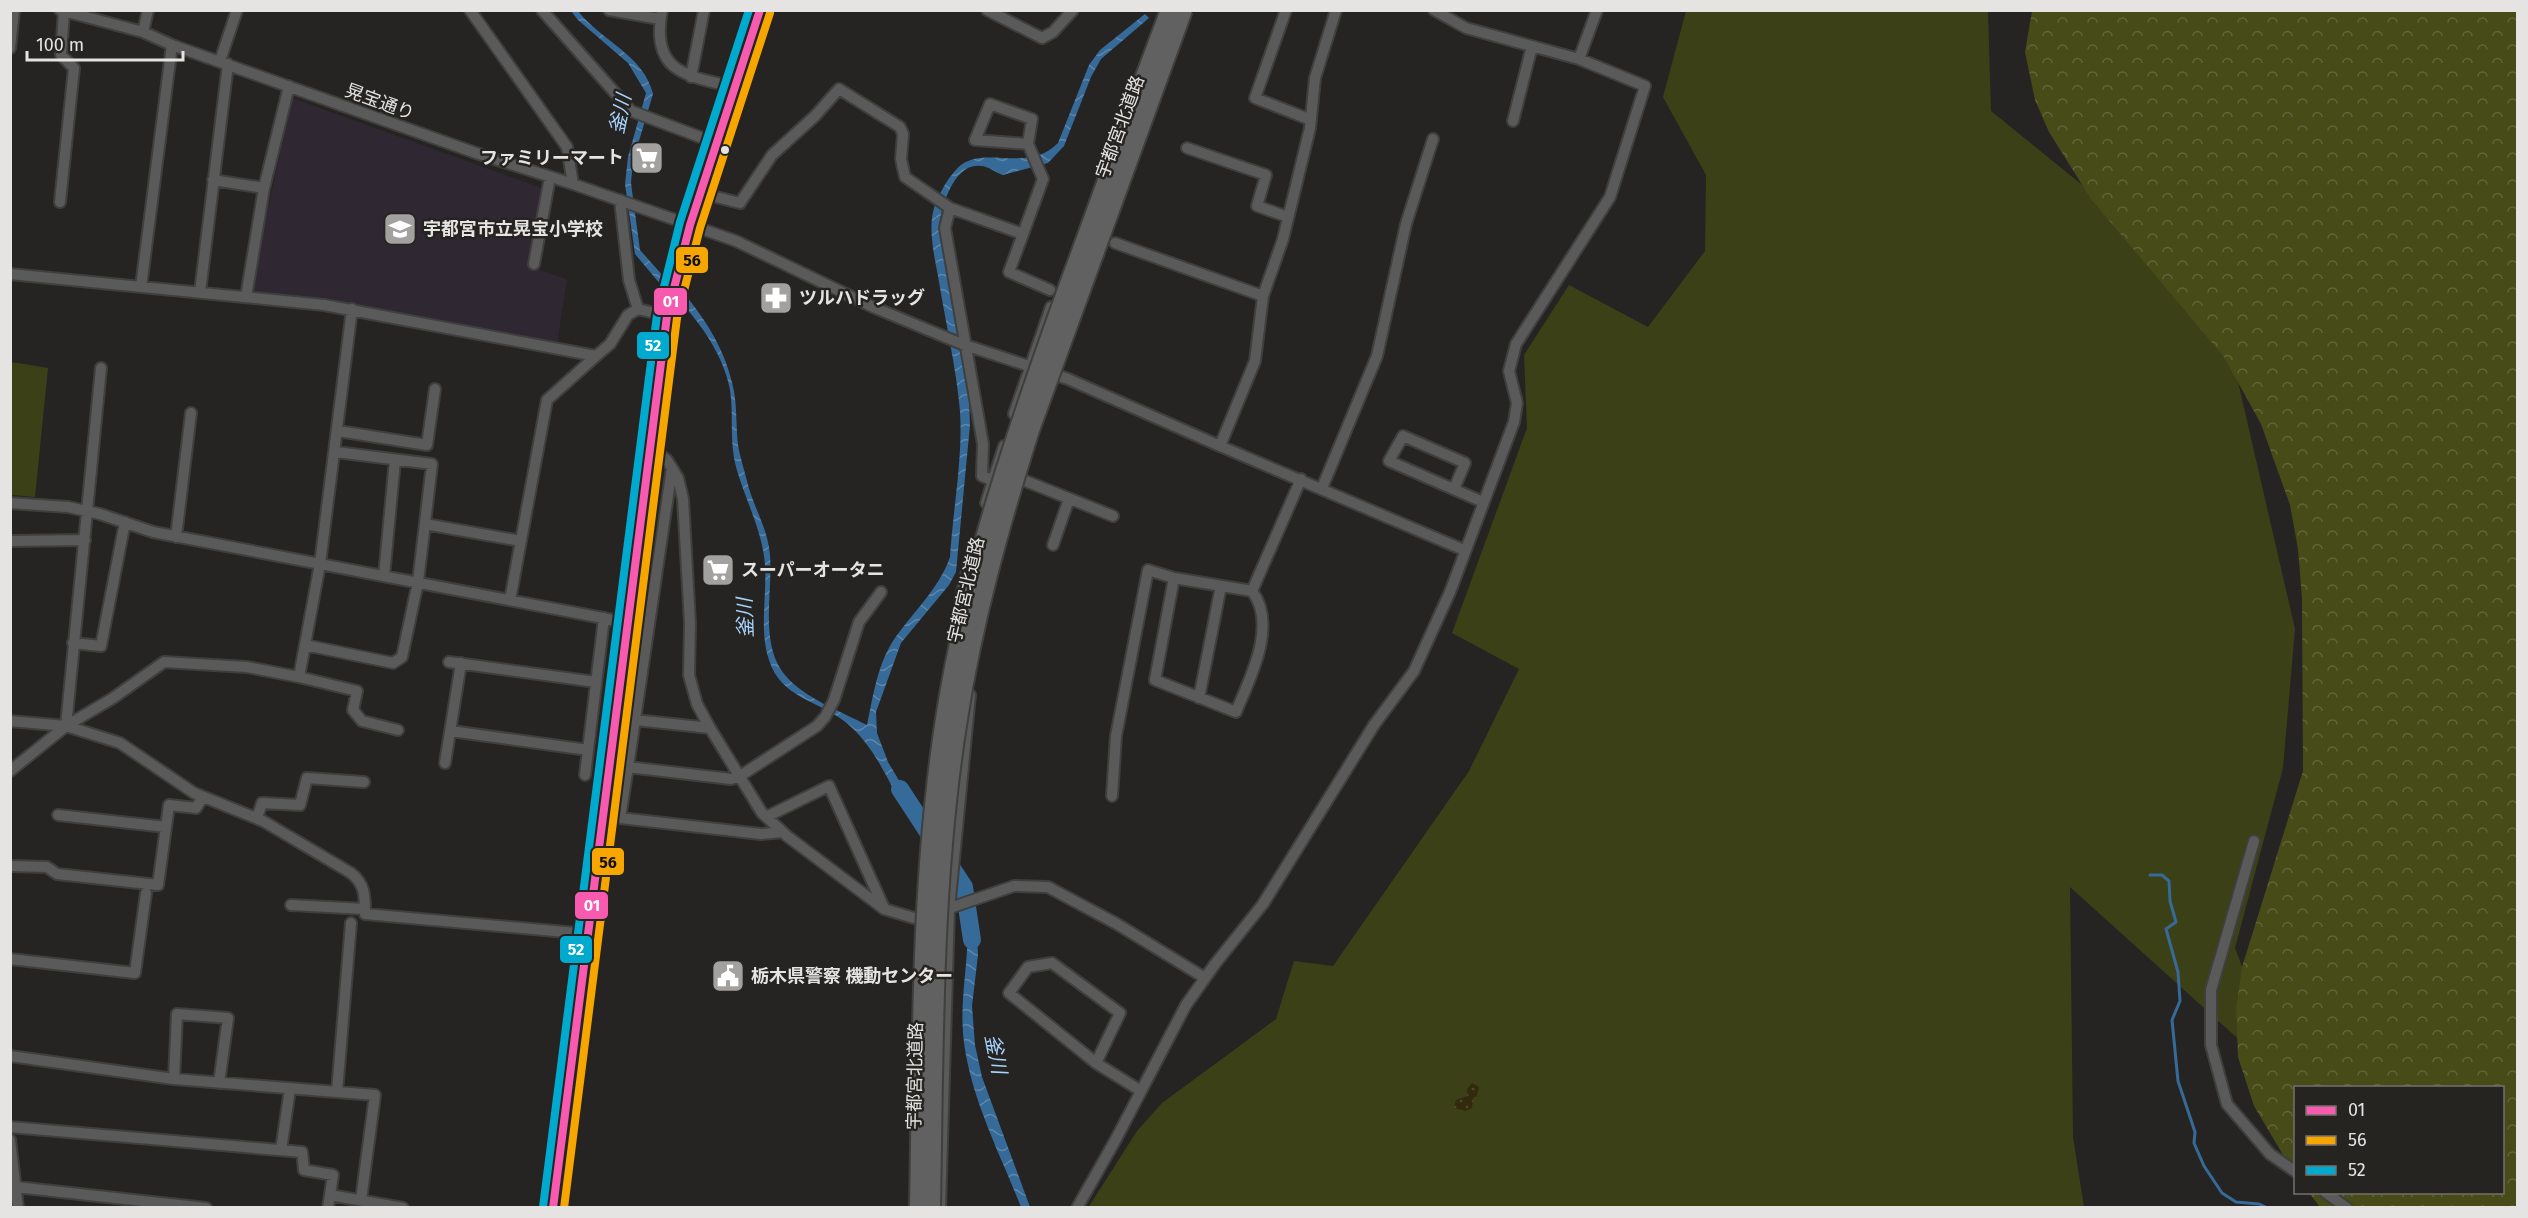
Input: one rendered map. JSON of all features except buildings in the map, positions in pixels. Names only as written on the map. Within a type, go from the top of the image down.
[{"type":"highway","points":[[553,1208],[672,290],[700,193],[760,10]]},
{"type":"highway","name":"宇都宮北道路","points":[[918,1208],[926,903],[944,719],[962,626],[979,554],[1018,424],[1169,10]]},
{"type":"highway","name":"宇都宮北道路","points":[[932,1208],[936,1004],[946,819],[958,720],[976,628],[1010,495],[1031,430],[1184,10]]},
{"type":"street","points":[[10,48],[14,10]]},
{"type":"street","points":[[143,32],[148,10]]},
{"type":"street","points":[[200,292],[224,63],[237,10]]},
{"type":"street","points":[[470,10],[567,147],[573,184]]},
{"type":"street","points":[[542,10],[609,88],[643,117],[716,143]]},
{"type":"street","points":[[691,77],[704,10]]},
{"type":"street","points":[[987,10],[1042,38],[1053,32],[1073,10]]},
{"type":"street","points":[[913,1208],[921,916],[936,731],[964,582],[992,480],[1029,366],[1163,10]]},
{"type":"street","points":[[940,1208],[953,908],[972,674],[1005,536],[1057,375],[1191,10]]},
{"type":"street","points":[[1286,10],[1255,98],[1311,120]]},
{"type":"street","points":[[1220,446],[1255,361],[1263,296],[1288,217],[1311,120],[1315,78],[1336,10]]},
{"type":"street","points":[[1077,1208],[1186,1005],[1263,904],[1374,724],[1414,671],[1450,592],[1514,423],[1517,403],[1509,370],[1516,344],[1610,197],[1645,86],[1579,59],[1466,28],[1434,10]]},
{"type":"street","points":[[1579,59],[1597,10]]},
{"type":"street","points":[[60,202],[74,68],[61,55],[62,11]]},
{"type":"street","name":"晃宝通り","points":[[62,11],[87,14],[143,32],[172,45],[476,153],[627,202],[766,254],[873,307],[966,346],[1057,375],[1464,550]]},
{"type":"street","points":[[611,11],[661,15],[659,42],[670,65],[691,77],[734,87]]},
{"type":"street","points":[[141,287],[172,45]]},
{"type":"street","points":[[1513,121],[1532,46]]},
{"type":"street","points":[[246,297],[264,188],[289,86]]},
{"type":"street","points":[[700,193],[740,203],[771,154],[815,116],[839,88],[900,127],[903,134],[900,159],[905,177],[950,208],[1023,234]]},
{"type":"street","points":[[1028,144],[975,140],[990,104],[1032,119],[1028,144],[1043,178],[1009,272],[1050,290]]},
{"type":"street","points":[[1322,488],[1377,356],[1406,224],[1433,139]]},
{"type":"street","points":[[1187,148],[1266,175],[1257,206],[1288,217]]},
{"type":"street","points":[[534,264],[550,177]]},
{"type":"street","points":[[213,180],[264,188]]},
{"type":"street","points":[[627,202],[629,280],[638,309]]},
{"type":"street","points":[[950,208],[945,228],[983,444],[982,476],[992,480]]},
{"type":"street","points":[[1115,243],[1263,296]]},
{"type":"street","points":[[10,274],[352,309],[596,356]]},
{"type":"street","points":[[299,677],[320,564],[336,452],[352,309]]},
{"type":"street","points":[[510,600],[547,400],[610,344],[628,315],[638,309],[668,316]]},
{"type":"street","points":[[66,726],[73,643],[89,512],[101,368]]},
{"type":"street","points":[[338,431],[427,445],[435,389]]},
{"type":"street","points":[[176,537],[190,413]]},
{"type":"street","points":[[1454,489],[1465,463],[1403,436],[1389,461],[1483,502]]},
{"type":"street","points":[[652,449],[667,460],[678,478],[682,500],[686,534],[690,675],[697,704],[766,817],[884,909],[914,918],[953,908],[1014,886],[1048,887],[1117,924],[1205,978]]},
{"type":"street","points":[[305,645],[393,663],[402,657],[418,582],[432,464],[336,452]]},
{"type":"street","points":[[384,576],[395,460]]},
{"type":"street","points":[[672,468],[620,818],[761,834],[782,831]]},
{"type":"street","points":[[1252,591],[1301,479]]},
{"type":"street","points":[[1023,480],[1113,516]]},
{"type":"street","points":[[1053,544],[1069,499]]},
{"type":"street","points":[[10,503],[89,512],[176,537],[629,623]]},
{"type":"street","points":[[73,643],[101,646],[125,522]]},
{"type":"street","points":[[424,525],[521,541]]},
{"type":"street","points":[[10,541],[85,540]]},
{"type":"street","points":[[1112,796],[1116,736],[1148,570],[1174,578],[1252,591],[1259,601],[1262,636],[1236,712],[1155,680],[1174,578]]},
{"type":"street","points":[[1199,698],[1221,586]]},
{"type":"street","points":[[628,767],[723,778],[740,776],[817,726],[834,700],[859,622],[880,592]]},
{"type":"street","points":[[585,775],[604,618]]},
{"type":"street","points":[[10,771],[66,726],[113,698],[164,662],[181,661],[248,667],[357,691],[353,710],[362,721],[398,730]]},
{"type":"street","points":[[449,662],[596,682]]},
{"type":"street","points":[[446,764],[461,663]]},
{"type":"street","points":[[635,720],[710,728]]},
{"type":"street","points":[[10,721],[66,726],[120,743],[203,797],[257,818],[361,881],[365,896],[365,914],[588,934]]},
{"type":"street","points":[[451,731],[588,750]]},
{"type":"street","points":[[257,818],[262,803],[300,805],[307,778],[364,782]]},
{"type":"street","points":[[766,817],[829,786],[884,909]]},
{"type":"street","points":[[10,866],[47,867],[57,874],[158,885],[169,805],[196,808],[203,797]]},
{"type":"street","points":[[58,815],[166,827]]},
{"type":"street","points":[[2254,841],[2211,990],[2211,1045],[2228,1104],[2270,1154],[2294,1171]]},
{"type":"street","points":[[10,959],[135,973],[146,892]]},
{"type":"street","points":[[291,905],[365,909]]},
{"type":"street","points":[[337,1092],[351,923]]},
{"type":"street","points":[[1096,1063],[1120,1013],[1052,963],[1028,967],[1009,993],[1096,1063],[1141,1091]]},
{"type":"street","points":[[174,1079],[177,1014],[228,1018],[219,1083]]},
{"type":"street","points":[[10,1056],[174,1079],[375,1095],[361,1200]]},
{"type":"street","points":[[281,1150],[290,1089]]},
{"type":"street","points":[[10,1127],[302,1152],[304,1170],[333,1175],[328,1208]]},
{"type":"street","points":[[10,1140],[18,1208]]},
{"type":"street","points":[[16,1187],[206,1208]]},
{"type":"street","points":[[2328,1194],[2347,1208]]},
{"type":"street","points":[[330,1195],[403,1208]]},
{"type":"shaded area","name":"宇都宮市立晃宝小学校","points":[[292,98],[544,189],[530,267],[567,279],[557,344],[330,300],[250,292]]},
{"type":"green space","points":[[1686,11],[1988,11],[1991,111],[2218,295],[2295,629],[2283,768],[2235,948],[2286,1082],[2070,887],[2073,1137],[2084,1207],[1088,1208],[1137,1131],[1162,1103],[1276,1019],[1294,961],[1333,966],[1469,771],[1519,669],[1452,633],[1527,428],[1524,355],[1569,285],[1648,327],[1705,251],[1706,175],[1663,97]]},
{"type":"green space","points":[[2032,11],[2517,11],[2517,1207],[2320,1207],[2310,1194],[2504,1194],[2504,1086],[2294,1086],[2294,1173],[2254,1106],[2238,1057],[2236,1009],[2242,967],[2303,771],[2302,599],[2298,549],[2290,505],[2261,424],[2224,357],[2091,199],[2049,132],[2035,100],[2025,52]]},
{"type":"green space","points":[[11,362],[48,368],[35,497],[11,495]]},
{"type":"sand","points":[[1472,1083],[1479,1087],[1477,1096],[1473,1098],[1472,1108],[1466,1111],[1454,1108],[1456,1100],[1467,1096],[1467,1089]]},
{"type":"water","points":[[571,11],[578,11],[631,58],[648,80],[653,94],[633,161],[631,183],[640,250],[664,277],[661,285],[635,254],[625,184],[628,157],[646,93],[628,63],[578,20]]},
{"type":"water","points":[[1145,14],[1149,18],[1101,59],[1091,77],[1064,146],[1048,163],[1003,175],[984,166],[972,167],[963,171],[956,178],[943,208],[939,227],[969,398],[970,425],[956,572],[949,585],[901,643],[876,712],[877,733],[888,762],[916,809],[906,814],[880,764],[855,730],[834,714],[801,697],[782,683],[769,660],[764,637],[764,553],[736,467],[727,377],[710,341],[679,300],[682,291],[700,314],[721,350],[730,376],[735,398],[740,454],[769,545],[770,633],[777,662],[785,675],[802,691],[867,725],[883,661],[893,641],[939,580],[950,557],[961,429],[953,360],[932,242],[932,216],[936,203],[948,180],[964,163],[989,157],[1032,157],[1058,143],[1089,65],[1100,50]]},
{"type":"water","points":[[976,916],[978,955],[972,1006],[975,1045],[982,1077],[1030,1207],[1021,1207],[978,1100],[966,1055],[962,1018],[967,918]]},
{"type":"waterway","name":"釜川","points":[[900,789],[964,887],[972,940]]},
{"type":"waterway","points":[[2150,875],[2162,875],[2169,881],[2170,901],[2176,922],[2166,929],[2178,972],[2180,1001],[2172,1020],[2178,1081],[2195,1132],[2194,1143],[2204,1166],[2222,1193],[2236,1202],[2259,1204],[2268,1208]]},
{"type":"transit line","name":"52","points":[[543,1207],[657,315],[680,222],[749,10]]},
{"type":"transit line","name":"01","points":[[553,1208],[667,316],[690,225],[760,10]]},
{"type":"transit line","name":"56","points":[[564,1208],[677,318],[700,228],[770,13]]},
{"type":"place","name":"ファミリーマート","points":[[647,158]]},
{"type":"place","name":"宇都宮市立晃宝小学校","points":[[400,229]]},
{"type":"place","name":"ツルハドラッグ","points":[[776,298]]},
{"type":"place","name":"スーパーオータニ","points":[[718,570]]},
{"type":"place","name":"栃木県警察 機動センター","points":[[728,976]]}]
